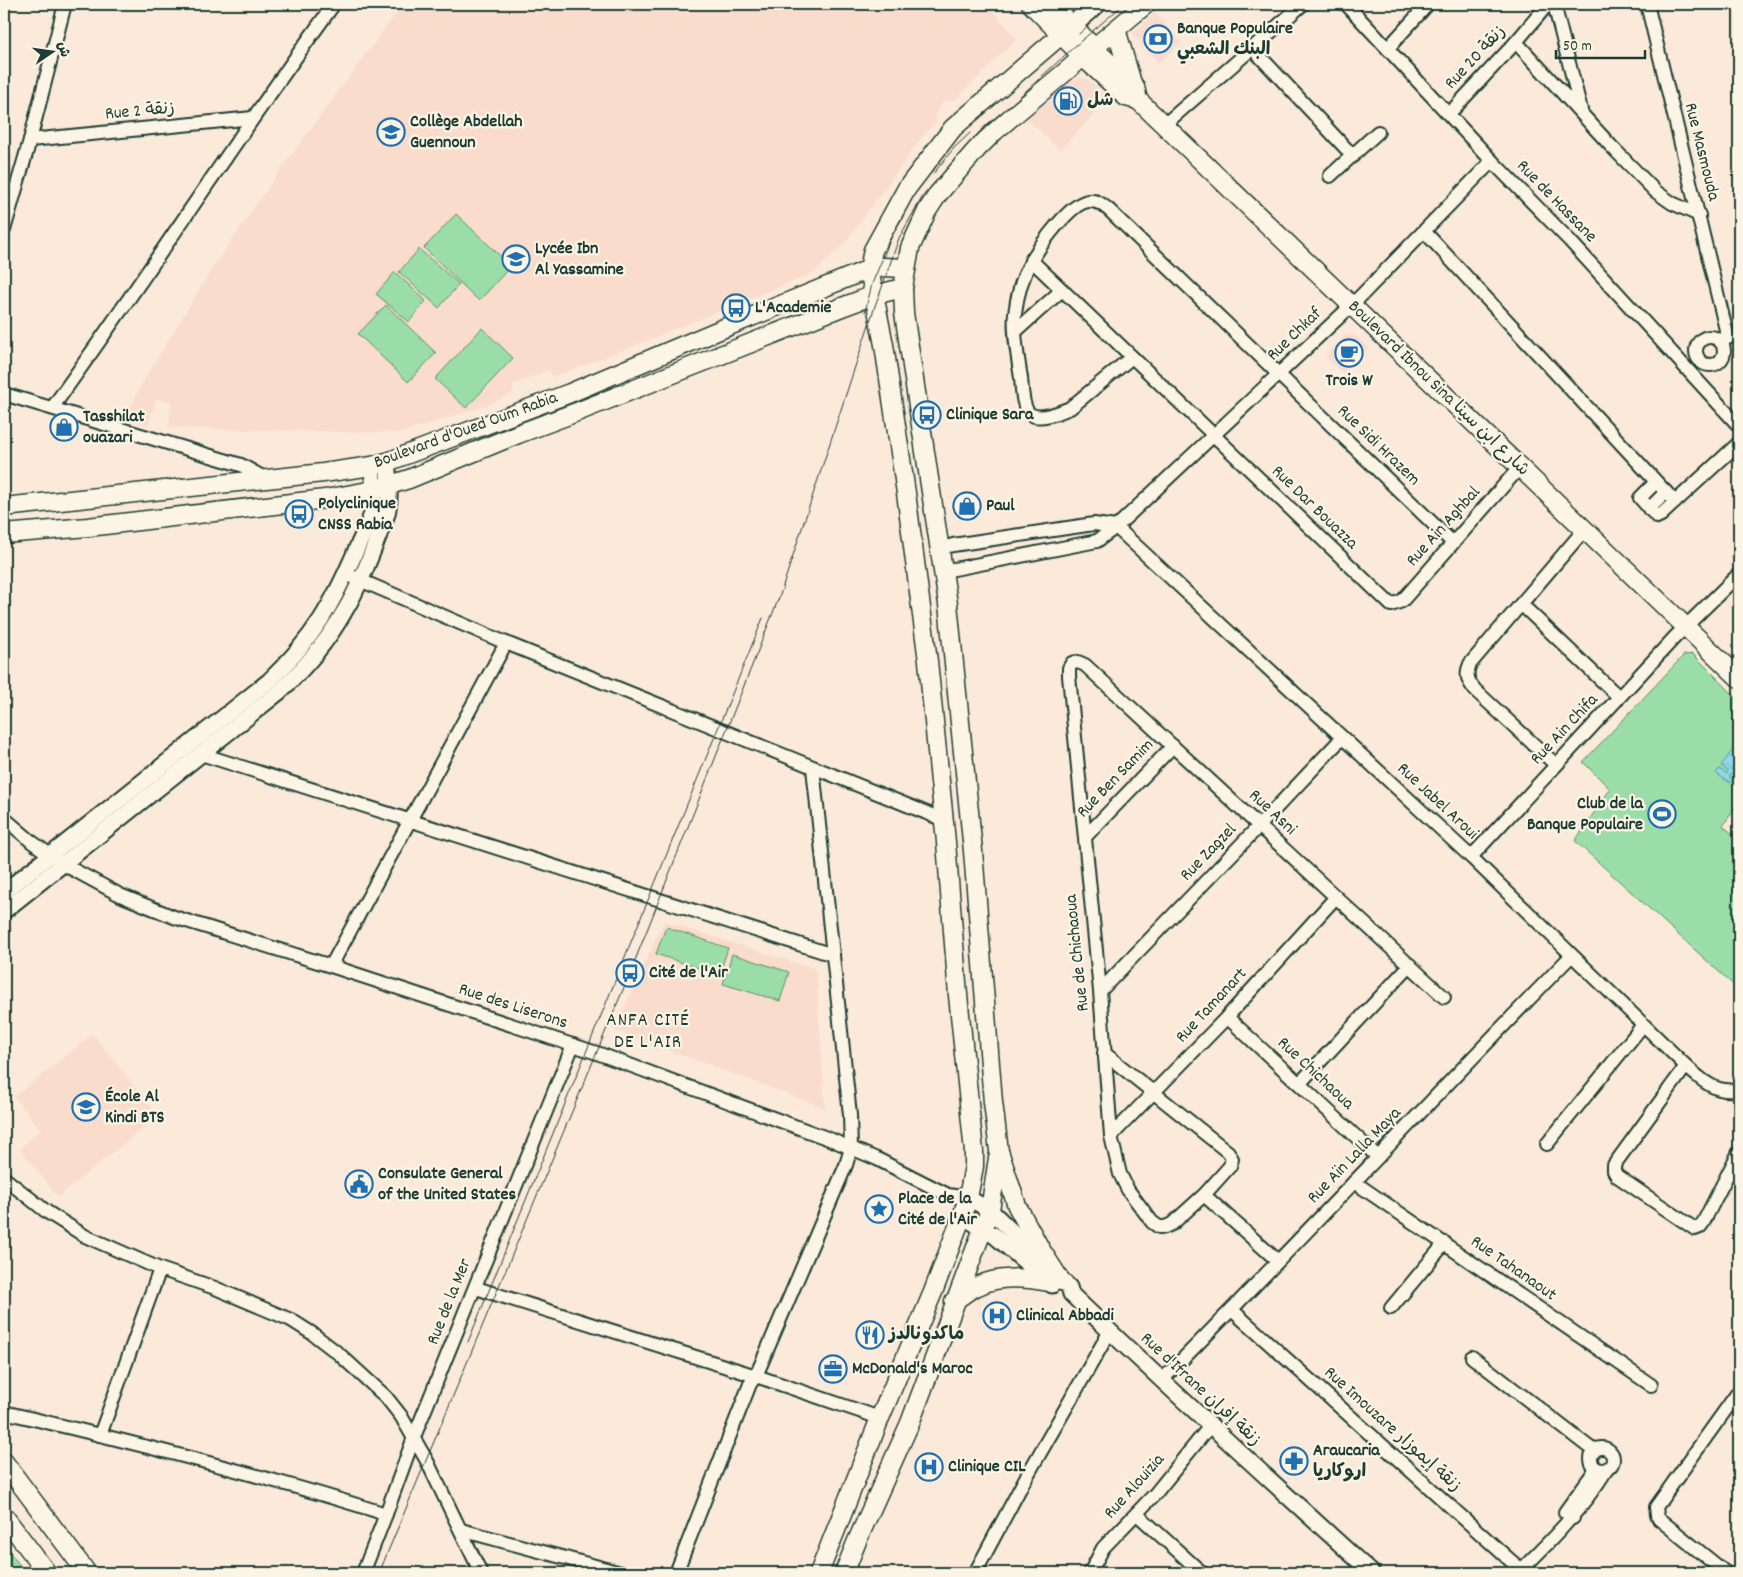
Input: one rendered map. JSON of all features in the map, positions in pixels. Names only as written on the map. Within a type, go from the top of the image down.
[{"type":"main road","name":"Boulevard Ibnou Sina شارع ابن سينا","points":[[1031,4],[1067,31],[1088,52],[1126,97],[1135,92],[1164,125],[1739,678]]},
{"type":"main road","name":"Boulevard Ibnou Sina شارع ابن سينا","points":[[1051,4],[1067,31]]},
{"type":"main road","points":[[819,1573],[962,1216],[968,1198],[974,1166],[944,820],[918,573],[885,354],[869,269],[873,250],[906,188],[954,128],[1098,4]]},
{"type":"main road","points":[[1060,1286],[1017,1206],[1000,1151],[993,1102],[972,843],[944,571],[904,313],[903,288],[910,248],[926,211],[958,170],[995,131],[1146,4]]},
{"type":"main road","points":[[1116,29],[1135,92]]},
{"type":"main road","name":"Boulevard d'Oued Oum Rabia","points":[[4,507],[379,464],[570,393],[869,269],[883,267],[906,268]]},
{"type":"main road","name":"Boulevard d'Oued Oum Rabia","points":[[4,534],[88,527],[325,500],[382,488],[874,295],[903,288]]},
{"type":"main road","points":[[844,1573],[910,1422],[954,1301],[983,1229],[990,1210],[1000,1151]]},
{"type":"main road","points":[[954,1301],[977,1286],[988,1282],[1014,1278],[1060,1286]]},
{"type":"main road","points":[[4,1462],[87,1573]]},
{"type":"main road","points":[[4,1516],[47,1573]]},
{"type":"street","points":[[4,230],[30,140],[65,4]]},
{"type":"street","points":[[52,408],[114,322],[253,118],[334,4]]},
{"type":"street","points":[[1164,125],[1303,4]]},
{"type":"street","name":"Rue de Hassane","points":[[1346,4],[1492,161],[1570,241],[1739,426]]},
{"type":"street","points":[[1388,48],[1428,4]]},
{"type":"street","name":"Rue 20 زنقة","points":[[1449,114],[1516,42],[1548,4]]},
{"type":"street","points":[[1554,4],[1582,112]]},
{"type":"street","name":"Rue Masmouda","points":[[1647,4],[1729,338]]},
{"type":"street","points":[[1516,42],[1655,191],[1677,206],[1699,215]]},
{"type":"street","points":[[1252,48],[1353,156]]},
{"type":"street","name":"Rue 2 زنقة","points":[[30,140],[253,118]]},
{"type":"street","points":[[1330,176],[1378,132]]},
{"type":"street","name":"Rue Chkaf","points":[[944,571],[1097,541],[1116,527],[1352,305],[1492,161]]},
{"type":"street","name":"Rue Sidi Hrazem","points":[[1132,357],[1070,408],[1058,413],[1034,416],[1029,413],[1025,406],[1015,315],[1019,290],[1032,260],[1054,231],[1076,205],[1088,201],[1100,203],[1109,210],[1452,542]]},
{"type":"street","points":[[1424,231],[1671,497]]},
{"type":"street","name":"Rue Dar Bouazza","points":[[1032,260],[1391,606]]},
{"type":"street","points":[[1016,332],[1062,290]]},
{"type":"street","points":[[1710,337],[1729,338],[1724,348],[1722,360],[1717,364],[1705,365],[1700,361],[1696,355],[1696,349],[1704,339],[1710,337]]},
{"type":"street","points":[[1689,371],[1700,361]]},
{"type":"street","points":[[4,394],[241,465],[266,478]]},
{"type":"street","points":[[1656,482],[1640,498],[1655,516],[1659,516],[1671,497],[1739,443]]},
{"type":"street","points":[[4,911],[279,692],[310,662],[335,627],[351,600],[353,577],[373,510],[382,488],[379,464]]},
{"type":"street","name":"Rue Ain Aghbal","points":[[1391,606],[1402,601],[1520,467]]},
{"type":"street","points":[[941,548],[1094,524],[1116,527]]},
{"type":"street","name":"Rue Jabel Aroui","points":[[1116,527],[1471,857],[1686,1066],[1704,1082],[1717,1088],[1725,1090],[1739,1089]]},
{"type":"street","points":[[1556,765],[1476,691],[1467,679],[1467,670],[1470,664],[1584,530]]},
{"type":"street","name":"Rue Ain Chifa","points":[[1471,857],[1685,626],[1739,574]]},
{"type":"street","points":[[353,577],[506,644],[944,820]]},
{"type":"street","points":[[4,892],[270,681],[311,636],[353,577]]},
{"type":"street","points":[[1521,604],[1619,697]]},
{"type":"street","points":[[331,966],[506,644]]},
{"type":"street","name":"Rue Asni","points":[[1072,663],[1078,662],[1085,665],[1444,997]]},
{"type":"street","name":"Rue de Chichaoua","points":[[1072,663],[1069,668],[1069,676],[1100,991],[1111,1136],[1120,1174],[1128,1190],[1152,1222],[1159,1227],[1172,1224],[1204,1195]]},
{"type":"street","name":"Rue Zagzel","points":[[1100,991],[1260,826],[1342,738]]},
{"type":"street","name":"Rue Ben Samim","points":[[1085,836],[1173,746]]},
{"type":"street","points":[[201,754],[833,955]]},
{"type":"street","points":[[676,1573],[750,1384],[756,1376],[846,1165],[851,1148],[852,1132],[814,768]]},
{"type":"street","name":"Rue des Liserons","points":[[4,818],[63,864],[120,895],[174,917],[573,1045],[734,1103],[851,1148],[948,1195],[968,1198]]},
{"type":"street","name":"Rue Tamanart","points":[[1111,1136],[1227,1016],[1336,897]]},
{"type":"street","name":"Rue Aïn Lalla Maya","points":[[1162,1380],[1232,1310],[1477,1051],[1571,956]]},
{"type":"street","points":[[1300,1083],[1410,965]]},
{"type":"street","name":"Rue Chichaoua","points":[[1227,1016],[1378,1157]]},
{"type":"street","points":[[1546,1144],[1643,1025]]},
{"type":"street","name":"Rue de la Mer","points":[[362,1573],[414,1437],[573,1045]]},
{"type":"street","points":[[1104,1053],[1228,1152],[1232,1159],[1230,1166],[1204,1195],[1278,1261]]},
{"type":"street","points":[[1686,1066],[1614,1166],[1617,1176],[1692,1228],[1700,1227],[1739,1152]]},
{"type":"street","points":[[4,1178],[47,1212],[85,1236],[160,1269],[250,1302],[291,1320],[313,1334],[359,1371],[386,1397],[402,1416],[482,1573]]},
{"type":"street","name":"Rue Tahanaout","points":[[1354,1182],[1651,1385]]},
{"type":"street","name":"Rue des Liserons","points":[[948,1195],[962,1216]]},
{"type":"street","name":"Rue d'Ifrane زنقة إفران","points":[[968,1198],[990,1210],[1060,1286]]},
{"type":"street","name":"Rue d'Ifrane زنقة إفران","points":[[962,1216],[995,1236],[1060,1286],[1372,1573]]},
{"type":"street","points":[[1391,1308],[1445,1243]]},
{"type":"street","points":[[100,1435],[160,1269]]},
{"type":"street","points":[[476,1288],[756,1376],[880,1418]]},
{"type":"street","name":"Rue Imouzare زنقة إيموزار","points":[[1232,1310],[1524,1572]]},
{"type":"street","points":[[975,1573],[1024,1481],[1110,1331]]},
{"type":"street","points":[[1472,1357],[1594,1451]]},
{"type":"street","points":[[1726,1573],[1659,1519],[1656,1507],[1739,1391]]},
{"type":"street","points":[[4,1412],[100,1435],[305,1489],[386,1514]]},
{"type":"street","name":"Rue Alouizia","points":[[1090,1573],[1102,1548],[1137,1514],[1210,1426]]},
{"type":"street","points":[[1524,1572],[1602,1469],[1614,1462],[1612,1452],[1608,1448],[1603,1447],[1594,1451],[1591,1460],[1602,1469]]},
{"type":"street","points":[[1137,1514],[1202,1573]]},
{"type":"street","points":[[460,1530],[621,1573]]},
{"type":"shaded area","points":[[403,4],[987,4],[1017,39],[956,99],[943,102],[936,114],[936,122],[922,137],[846,242],[816,271],[806,277],[553,377],[549,370],[513,385],[513,393],[485,406],[401,433],[169,428],[171,401],[156,400],[148,424],[125,419],[142,383],[213,267],[281,169]]},
{"type":"shaded area","points":[[1155,13],[1181,43],[1158,63],[1132,33]]},
{"type":"shaded area","points":[[1082,78],[1087,79],[1109,99],[1060,150],[1022,114],[1042,102],[1046,104],[1069,81]]},
{"type":"shaded area","points":[[1346,335],[1355,335],[1368,348],[1342,373],[1325,356]]},
{"type":"shaded area","points":[[664,921],[816,969],[825,1108],[614,1030]]},
{"type":"shaded area","name":"École Al Kindi BTS","points":[[93,1034],[158,1116],[58,1197],[19,1148],[41,1130],[14,1097]]},
{"type":"green space","points":[[456,214],[511,266],[479,301],[424,248]]},
{"type":"green space","points":[[419,249],[459,284],[439,308],[399,272]]},
{"type":"green space","points":[[395,272],[426,301],[409,322],[376,294]]},
{"type":"green space","points":[[386,305],[436,353],[408,382],[358,334]]},
{"type":"green space","points":[[482,328],[513,358],[466,408],[435,379]]},
{"type":"green space","name":"Club de la Banque Populaire","points":[[1693,654],[1739,700],[1739,802],[1723,826],[1739,839],[1739,990],[1575,841],[1610,789],[1583,762],[1684,655]]},
{"type":"green space","points":[[666,927],[728,948],[719,975],[656,954]]},
{"type":"green space","points":[[732,954],[789,972],[780,1001],[723,984]]},
{"type":"green space","points":[[4,1545],[26,1573],[4,1573]]},
{"type":"water","points":[[1739,741],[1739,778],[1731,774],[1729,777],[1733,779],[1730,783],[1716,773],[1719,769],[1727,774],[1728,771],[1721,766]]},
{"type":"tram line","points":[[1079,34],[1112,4]]},
{"type":"tram line","points":[[379,1573],[630,973],[780,595],[899,238],[923,196],[969,143],[1124,4]]},
{"type":"tram line","points":[[933,174],[954,148],[970,133]]},
{"type":"tram line","points":[[865,312],[872,284],[893,233],[903,217]]},
{"type":"tram line","points":[[468,1342],[763,618]]},
{"type":"place","name":"Banque Populaire البنك الشعبي","points":[[1158,39]]},
{"type":"place","name":"شل","points":[[1068,101]]},
{"type":"place","name":"Collège Abdellah Guennoun","points":[[391,132]]},
{"type":"place","name":"Lycée Ibn Al Yassamine","points":[[516,259]]},
{"type":"place","name":"L'Academie","points":[[736,308]]},
{"type":"place","name":"Trois W","points":[[1349,353]]},
{"type":"place","name":"Clinique Sara","points":[[927,415]]},
{"type":"place","name":"Tasshilat ouazari","points":[[64,427]]},
{"type":"place","name":"Paul","points":[[967,506]]},
{"type":"place","name":"Polyclinique CNSS Rabia","points":[[299,514]]},
{"type":"place","name":"Club de la Banque Populaire","points":[[1662,814]]},
{"type":"place","name":"Cité de l'Air","points":[[630,973]]},
{"type":"place","name":"École Al Kindi BTS","points":[[86,1107]]},
{"type":"place","name":"Consulate General of the United States","points":[[359,1184]]},
{"type":"place","name":"Place de la Cité de l'Air","points":[[879,1209]]},
{"type":"place","name":"Clinical Abbadi","points":[[997,1316]]},
{"type":"place","name":"ماكدونالدز","points":[[870,1335]]},
{"type":"place","name":"McDonald's Maroc","points":[[833,1369]]},
{"type":"place","name":"Araucaria اروكاريا","points":[[1294,1461]]},
{"type":"place","name":"Clinique CIL","points":[[929,1467]]},
{"type":"district","name":"ANFA CITÉ DE L'AIR","points":[[648,1032]]}]
